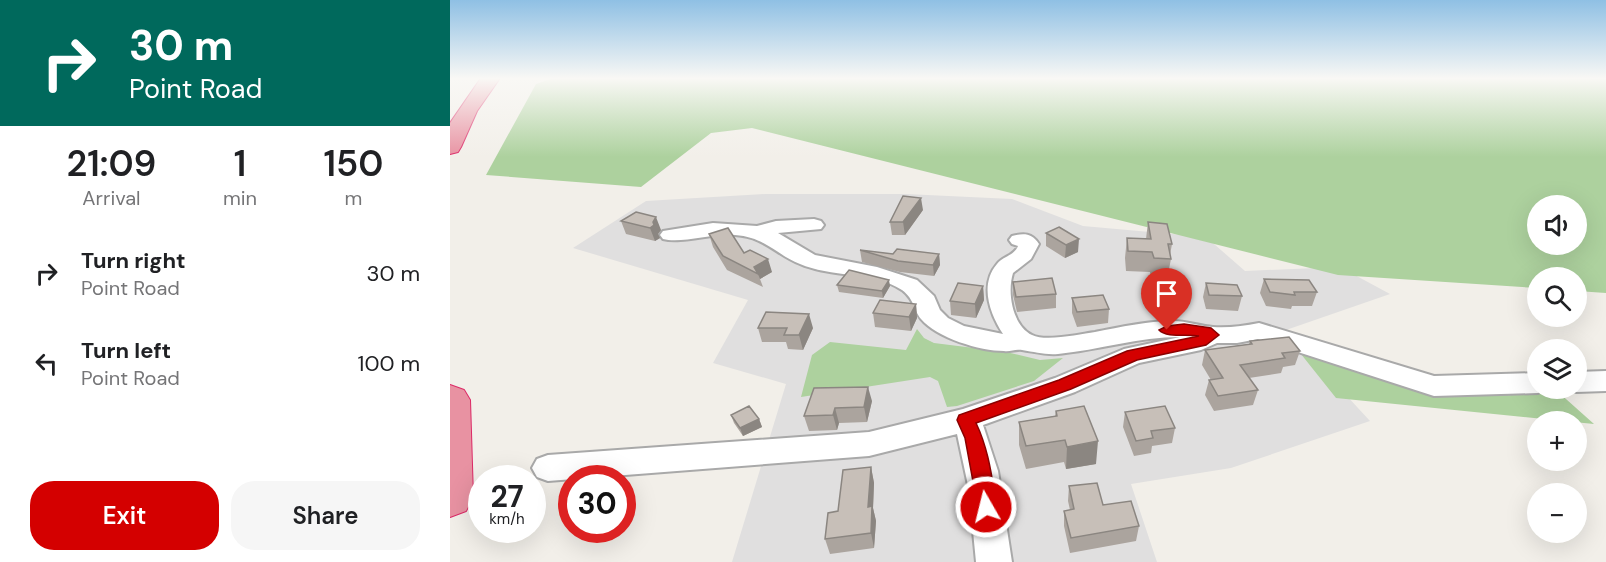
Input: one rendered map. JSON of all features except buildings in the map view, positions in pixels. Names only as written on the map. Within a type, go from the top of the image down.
[{"type":"highway","points":[[450,147],[460,120],[471,104]]},
{"type":"highway","points":[[450,400],[450,497]]},
{"type":"street","points":[[757,232],[776,227],[813,225]]},
{"type":"street","points":[[670,236],[703,228],[739,228],[757,232],[773,238],[808,260],[877,274],[909,285],[926,301],[928,312],[939,324],[957,333],[1004,343],[1022,341],[1035,345],[1057,345],[1184,329],[1206,332],[1211,335],[1259,332],[1434,386],[1527,383]]},
{"type":"street","points":[[1019,240],[1025,240],[1029,244],[1028,250],[1023,257],[1002,273],[1000,307],[1007,322],[1022,341]]},
{"type":"street","points":[[548,468],[869,444],[966,420],[1065,385],[1133,355],[1201,342],[1211,335]]},
{"type":"street","points":[[1587,382],[1606,381]]},
{"type":"street","points":[[966,420],[980,460],[994,562]]},
{"type":"shaded area","points":[[765,194],[906,194],[1012,199],[1083,226],[1206,237],[1245,271],[1340,267],[1390,294],[1286,330],[1370,421],[1231,468],[1131,484],[1157,562],[732,562],[786,384],[713,363],[748,300],[573,248],[646,201]]},
{"type":"green space","points":[[525,104],[1606,104],[1606,293],[1587,292],[1587,267],[1527,267],[1527,287],[1338,275],[752,128],[711,133],[641,187],[486,175]]},
{"type":"green space","points":[[917,329],[924,338],[934,343],[1006,352],[1040,360],[1063,358],[1034,381],[957,406],[947,407],[938,381],[930,377],[801,397],[812,355],[830,342],[906,350]]},
{"type":"green space","points":[[1289,339],[1476,392],[1527,391],[1527,399],[1566,399],[1579,411],[1527,411],[1527,417],[1336,398]]},
{"type":"route","points":[[986,507],[980,460],[966,420],[1065,385],[1133,355],[1201,342],[1211,335],[1206,332],[1184,329],[1167,330]]}]
